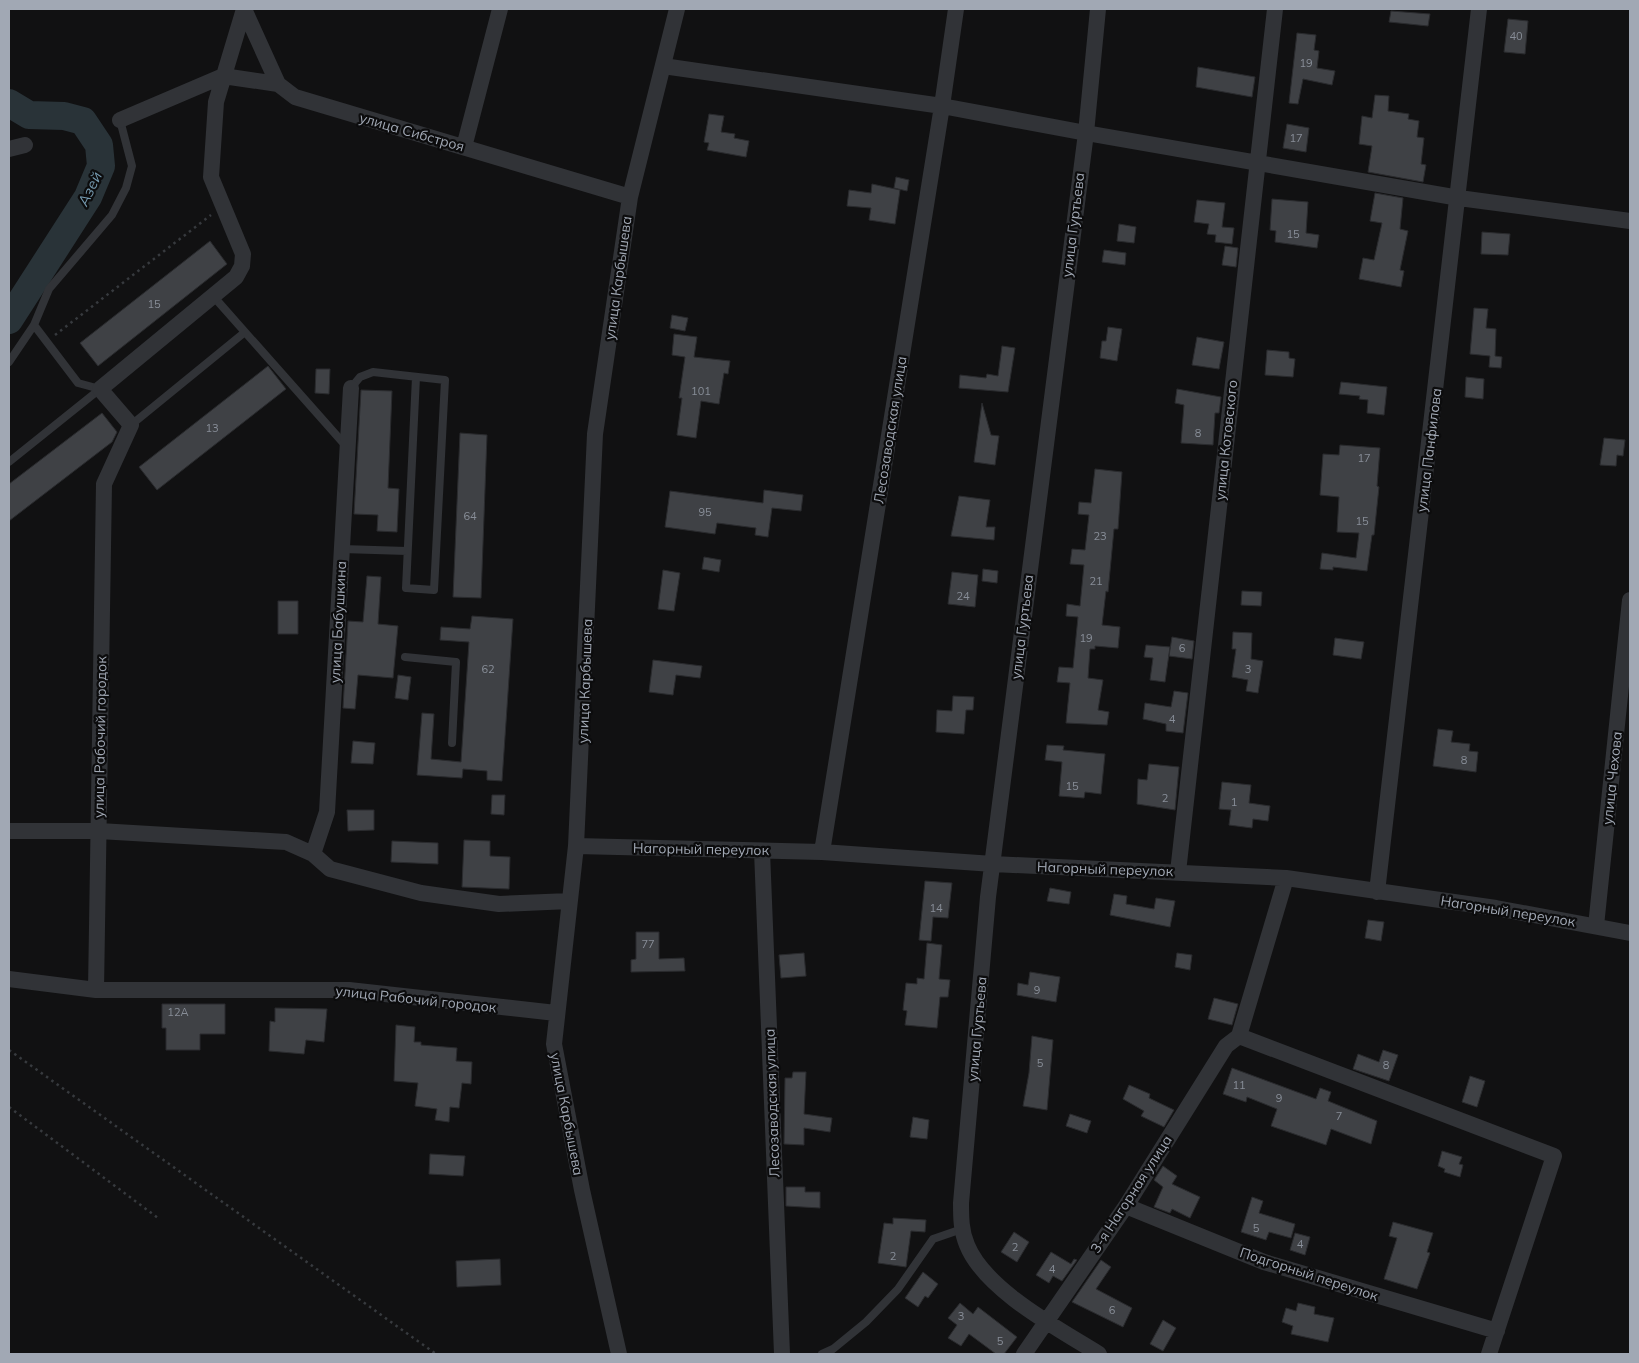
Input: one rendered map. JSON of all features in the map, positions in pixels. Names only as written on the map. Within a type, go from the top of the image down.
[{"type":"street","points":[[130,425],[100,389],[236,277],[242,266],[243,254],[211,177],[216,102],[244,9]]},
{"type":"street","points":[[244,9],[278,84]]},
{"type":"street","points":[[464,147],[500,9]]},
{"type":"street","name":"улица Карбышева","points":[[619,1354],[582,1190],[554,1044],[576,846],[595,434],[630,197],[677,9]]},
{"type":"street","name":"Лесозаводская улица","points":[[822,852],[956,9]]},
{"type":"street","name":"улица Гуртьева","points":[[1098,9],[1086,133],[993,864],[961,1203],[962,1229],[967,1245],[976,1262],[1015,1300],[1099,1354]]},
{"type":"street","name":"улица Котовского","points":[[1178,872],[1274,9]]},
{"type":"street","name":"улица Панфилова","points":[[1377,892],[1459,198],[1479,9]]},
{"type":"street","points":[[664,66],[942,106],[1459,198],[1630,221]]},
{"type":"street","points":[[120,120],[223,76],[278,84]]},
{"type":"street","name":"улица Сибстроя","points":[[278,84],[286,92],[312,104],[630,197]]},
{"type":"street","points":[[9,149],[25,145]]},
{"type":"street","name":"улица Бабушкина","points":[[314,854],[327,812],[350,388]]},
{"type":"street","name":"улица Рабочий городок","points":[[96,990],[104,484],[130,425]]},
{"type":"street","name":"улица Чехова","points":[[1596,926],[1630,600]]},
{"type":"street","points":[[9,831],[99,831],[286,842],[314,854],[330,869],[420,893],[499,904],[570,901]]},
{"type":"street","name":"Нагорный переулок","points":[[576,846],[822,852],[993,864],[1286,878],[1488,906],[1630,933]]},
{"type":"street","name":"Лесозаводская улица","points":[[762,851],[782,1354]]},
{"type":"street","name":"3-я Нагорная улица","points":[[1024,1354],[1126,1206],[1226,1046],[1239,1036],[1286,878]]},
{"type":"street","name":"улица Рабочий городок","points":[[9,979],[96,990],[349,990],[556,1013]]},
{"type":"street","points":[[1239,1036],[1554,1156],[1489,1354]]},
{"type":"street","name":"Подгорный переулок","points":[[1126,1206],[1264,1262],[1497,1330]]},
{"type":"lane","points":[[9,362],[34,325],[49,289],[112,215],[126,188],[132,166],[120,120]]},
{"type":"lane","points":[[214,296],[347,447]]},
{"type":"lane","points":[[34,325],[78,383],[100,389]]},
{"type":"lane","points":[[130,425],[245,332]]},
{"type":"lane","points":[[350,388],[360,377],[373,372],[445,380],[434,590],[406,588],[416,377]]},
{"type":"lane","points":[[9,461],[100,389]]},
{"type":"lane","points":[[342,549],[408,551]]},
{"type":"lane","points":[[405,657],[456,662],[452,743]]},
{"type":"lane","points":[[822,1354],[833,1349],[866,1322],[898,1289],[926,1245],[933,1239],[962,1229]]},
{"type":"path","points":[[46,342],[222,207]]},
{"type":"path","points":[[9,1050],[436,1354]]},
{"type":"path","points":[[9,1107],[158,1218]]},
{"type":"building","points":[[1391,11],[1430,14],[1428,26],[1389,22]]},
{"type":"building","points":[[1508,19],[1528,21],[1525,54],[1504,52]]},
{"type":"building","points":[[1297,33],[1316,35],[1314,50],[1319,51],[1317,68],[1335,71],[1332,85],[1303,79],[1298,104],[1289,103]]},
{"type":"building","points":[[1198,67],[1255,77],[1252,97],[1196,87]]},
{"type":"building","points":[[1375,95],[1389,96],[1388,111],[1409,114],[1408,119],[1419,121],[1417,137],[1424,138],[1421,164],[1426,165],[1423,182],[1368,172],[1372,146],[1359,144],[1362,116],[1372,118]]},
{"type":"building","points":[[709,114],[724,116],[721,132],[735,134],[734,138],[749,141],[746,157],[707,150],[709,143],[704,142]]},
{"type":"building","points":[[1287,124],[1309,128],[1306,152],[1283,148]]},
{"type":"building","points":[[896,177],[909,180],[907,191],[894,188]]},
{"type":"building","points":[[872,184],[900,190],[895,224],[869,220],[871,208],[847,206],[849,190],[871,193]]},
{"type":"building","points":[[1375,193],[1403,198],[1400,229],[1408,231],[1400,270],[1404,271],[1401,287],[1359,279],[1363,258],[1374,260],[1382,223],[1370,221]]},
{"type":"building","points":[[1272,199],[1308,202],[1306,233],[1319,235],[1317,248],[1275,242],[1276,231],[1270,230]]},
{"type":"building","points":[[1197,200],[1225,203],[1222,227],[1234,228],[1232,244],[1215,242],[1216,235],[1207,234],[1209,224],[1194,222]]},
{"type":"building","points":[[1119,224],[1136,227],[1134,243],[1117,241]]},
{"type":"building","points":[[1482,232],[1510,234],[1508,255],[1481,254]]},
{"type":"building","points":[[210,241],[227,264],[98,366],[80,343]]},
{"type":"building","points":[[1225,246],[1238,248],[1236,267],[1222,265]]},
{"type":"building","points":[[1104,250],[1126,253],[1125,265],[1102,262]]},
{"type":"building","points":[[1474,308],[1488,309],[1486,328],[1496,329],[1495,356],[1502,357],[1501,368],[1489,367],[1490,356],[1470,354]]},
{"type":"building","points":[[672,315],[688,318],[685,331],[670,328]]},
{"type":"building","points":[[1108,327],[1122,329],[1117,361],[1100,358],[1102,341],[1106,341]]},
{"type":"building","points":[[674,334],[697,337],[694,357],[730,361],[728,374],[724,373],[719,404],[701,401],[696,438],[677,435],[682,398],[679,398],[685,357],[672,355]]},
{"type":"building","points":[[1197,337],[1224,342],[1219,369],[1192,365]]},
{"type":"building","points":[[1002,346],[1015,348],[1008,392],[959,388],[960,375],[986,378],[987,374],[998,376]]},
{"type":"building","points":[[1267,350],[1289,352],[1289,358],[1295,359],[1293,377],[1265,375]]},
{"type":"building","points":[[268,366],[286,389],[157,490],[139,467]]},
{"type":"building","points":[[316,369],[330,369],[329,394],[315,393]]},
{"type":"building","points":[[1466,377],[1484,379],[1483,399],[1465,397]]},
{"type":"building","points":[[1341,382],[1387,387],[1384,415],[1367,413],[1368,400],[1359,399],[1360,396],[1339,394]]},
{"type":"building","points":[[1177,389],[1221,397],[1219,413],[1215,413],[1213,445],[1181,443],[1184,405],[1175,403]]},
{"type":"building","points":[[361,390],[392,391],[388,488],[399,489],[397,532],[377,531],[378,515],[354,514]]},
{"type":"building","points":[[982,403],[991,435],[999,436],[995,465],[974,462]]},
{"type":"building","points":[[102,413],[117,432],[112,442],[9,521],[9,484]]},
{"type":"building","points":[[460,433],[487,435],[481,598],[453,597]]},
{"type":"building","points":[[1604,438],[1625,440],[1623,456],[1617,455],[1616,466],[1600,465]]},
{"type":"building","points":[[1340,445],[1380,448],[1377,486],[1379,487],[1374,535],[1372,535],[1367,571],[1333,567],[1333,570],[1320,569],[1322,553],[1356,558],[1359,533],[1337,532],[1339,497],[1320,495],[1323,454],[1339,455]]},
{"type":"building","points":[[1095,469],[1122,472],[1118,529],[1114,529],[1108,592],[1106,591],[1102,625],[1120,627],[1118,648],[1095,646],[1095,649],[1090,649],[1088,678],[1103,680],[1098,710],[1109,712],[1107,725],[1066,723],[1070,683],[1057,682],[1059,667],[1073,668],[1078,617],[1066,616],[1067,604],[1080,606],[1084,565],[1070,564],[1072,549],[1085,550],[1089,515],[1078,514],[1079,502],[1091,503]]},
{"type":"building","points":[[764,490],[803,495],[801,511],[772,508],[768,537],[755,535],[756,528],[717,523],[715,534],[665,527],[670,491],[763,503]]},
{"type":"building","points":[[959,496],[990,500],[986,527],[995,527],[994,540],[951,536]]},
{"type":"building","points":[[704,557],[721,560],[719,572],[702,569]]},
{"type":"building","points":[[983,569],[998,571],[997,583],[982,581]]},
{"type":"building","points":[[663,570],[680,573],[674,611],[658,609]]},
{"type":"building","points":[[952,572],[978,575],[975,607],[948,604]]},
{"type":"building","points":[[367,576],[381,577],[378,624],[398,626],[393,678],[358,675],[355,709],[343,708],[348,621],[363,622]]},
{"type":"building","points":[[1242,591],[1262,592],[1261,606],[1241,605]]},
{"type":"building","points":[[278,601],[298,601],[298,634],[278,634]]},
{"type":"building","points":[[472,616],[513,619],[502,781],[487,780],[487,771],[463,769],[462,778],[417,775],[422,713],[434,714],[431,759],[461,762],[469,642],[440,640],[441,627],[470,629]]},
{"type":"building","points":[[1233,632],[1252,633],[1251,659],[1263,661],[1258,693],[1246,691],[1248,680],[1232,677],[1236,649],[1232,649]]},
{"type":"building","points":[[1172,637],[1194,641],[1192,659],[1169,656]]},
{"type":"building","points":[[1335,638],[1364,642],[1361,659],[1333,655]]},
{"type":"building","points":[[1146,645],[1170,647],[1165,682],[1150,680],[1153,658],[1144,657]]},
{"type":"building","points":[[653,660],[702,666],[700,678],[676,675],[673,695],[649,692]]},
{"type":"building","points":[[398,675],[411,677],[408,700],[395,698]]},
{"type":"building","points":[[1174,691],[1188,693],[1183,733],[1166,731],[1166,724],[1143,719],[1145,703],[1171,707]]},
{"type":"building","points":[[953,696],[974,697],[973,710],[966,710],[964,734],[936,732],[937,710],[952,711]]},
{"type":"building","points":[[1438,729],[1453,731],[1451,742],[1470,744],[1469,751],[1478,752],[1476,772],[1433,766]]},
{"type":"building","points":[[353,741],[375,743],[373,764],[351,763]]},
{"type":"building","points":[[1047,745],[1064,746],[1063,750],[1105,754],[1101,794],[1085,792],[1084,798],[1059,796],[1062,762],[1045,760]]},
{"type":"building","points":[[1149,764],[1179,767],[1175,810],[1137,804],[1138,779],[1147,780]]},
{"type":"building","points":[[1222,782],[1251,785],[1249,803],[1270,806],[1268,821],[1253,819],[1252,828],[1229,825],[1231,810],[1219,809]]},
{"type":"building","points":[[492,795],[505,795],[504,815],[491,814]]},
{"type":"building","points":[[347,810],[374,810],[374,830],[348,831]]},
{"type":"building","points":[[464,840],[490,841],[490,856],[510,857],[509,889],[462,887]]},
{"type":"building","points":[[392,841],[438,843],[438,864],[391,862]]},
{"type":"building","points":[[925,881],[952,883],[948,918],[933,917],[931,941],[919,940]]},
{"type":"building","points":[[1050,888],[1071,892],[1069,904],[1047,901]]},
{"type":"building","points":[[1114,894],[1127,896],[1126,904],[1154,909],[1156,898],[1175,901],[1170,927],[1110,915]]},
{"type":"building","points":[[1368,920],[1384,922],[1381,941],[1365,938]]},
{"type":"building","points":[[636,932],[659,932],[659,959],[684,958],[685,971],[631,972],[631,960],[636,959]]},
{"type":"building","points":[[927,943],[942,945],[939,979],[950,980],[948,997],[940,997],[937,1028],[905,1025],[907,1011],[903,1010],[906,983],[917,984],[917,978],[924,979]]},
{"type":"building","points":[[804,953],[806,976],[781,978],[779,955]]},
{"type":"building","points":[[1177,953],[1192,955],[1190,970],[1175,967]]},
{"type":"building","points":[[1030,972],[1060,977],[1056,1002],[1017,995],[1018,983],[1028,985]]},
{"type":"building","points":[[1214,998],[1238,1004],[1232,1025],[1208,1019]]},
{"type":"building","points":[[162,1004],[225,1004],[225,1034],[200,1034],[200,1050],[166,1050],[166,1028],[162,1028]]},
{"type":"building","points":[[275,1008],[327,1009],[324,1042],[306,1040],[304,1054],[269,1051],[270,1021],[275,1022]]},
{"type":"building","points":[[396,1025],[415,1027],[414,1042],[421,1042],[421,1045],[457,1048],[456,1061],[472,1062],[471,1084],[462,1083],[459,1108],[450,1107],[449,1122],[435,1120],[437,1109],[415,1106],[418,1083],[394,1081]]},
{"type":"building","points":[[1032,1036],[1053,1040],[1047,1110],[1023,1106],[1029,1073]]},
{"type":"building","points":[[1383,1050],[1398,1055],[1389,1081],[1353,1069],[1358,1054],[1379,1062]]},
{"type":"building","points":[[1232,1068],[1316,1099],[1320,1088],[1331,1092],[1328,1101],[1377,1121],[1371,1144],[1331,1129],[1326,1145],[1271,1126],[1277,1109],[1247,1097],[1246,1102],[1223,1094]]},
{"type":"building","points":[[793,1072],[806,1072],[804,1114],[832,1118],[830,1132],[804,1128],[804,1145],[784,1144],[785,1078],[792,1078]]},
{"type":"building","points":[[1470,1076],[1485,1081],[1477,1107],[1462,1102]]},
{"type":"building","points":[[1129,1085],[1150,1094],[1149,1098],[1174,1110],[1164,1127],[1141,1116],[1144,1111],[1123,1099]]},
{"type":"building","points":[[1070,1114],[1091,1121],[1087,1133],[1066,1126]]},
{"type":"building","points":[[913,1117],[929,1120],[927,1139],[910,1137]]},
{"type":"building","points":[[1442,1151],[1462,1157],[1459,1164],[1463,1165],[1460,1177],[1444,1172],[1445,1169],[1438,1166]]},
{"type":"building","points":[[430,1154],[465,1156],[463,1176],[429,1174]]},
{"type":"building","points":[[1163,1166],[1177,1176],[1172,1184],[1200,1197],[1190,1218],[1172,1209],[1170,1213],[1154,1207],[1163,1187],[1154,1180]]},
{"type":"building","points":[[786,1187],[805,1187],[805,1192],[820,1192],[820,1208],[786,1206]]},
{"type":"building","points":[[1252,1197],[1263,1201],[1259,1213],[1295,1224],[1291,1238],[1269,1232],[1266,1240],[1241,1232]]},
{"type":"building","points":[[893,1218],[926,1220],[925,1232],[911,1231],[906,1267],[878,1263],[884,1223],[893,1224]]},
{"type":"building","points":[[1393,1222],[1433,1233],[1427,1252],[1430,1253],[1417,1289],[1384,1279],[1397,1238],[1389,1236]]},
{"type":"building","points":[[1014,1232],[1029,1242],[1017,1262],[1001,1252]]},
{"type":"building","points":[[1295,1233],[1310,1237],[1305,1255],[1290,1250]]},
{"type":"building","points":[[1051,1252],[1071,1264],[1074,1259],[1077,1260],[1062,1281],[1053,1276],[1049,1283],[1036,1275]]},
{"type":"building","points":[[500,1259],[501,1285],[457,1287],[456,1261]]},
{"type":"building","points":[[1101,1260],[1111,1267],[1096,1289],[1132,1308],[1123,1327],[1072,1302]]},
{"type":"building","points":[[923,1272],[938,1284],[928,1298],[925,1296],[918,1307],[905,1298]]},
{"type":"building","points":[[960,1303],[973,1314],[978,1307],[1017,1337],[1004,1354],[996,1354],[969,1334],[961,1346],[948,1338],[957,1325],[948,1318]]},
{"type":"building","points":[[1298,1303],[1315,1307],[1314,1314],[1334,1318],[1328,1342],[1291,1334],[1293,1326],[1282,1322],[1286,1308],[1296,1311]]},
{"type":"building","points":[[1163,1320],[1176,1328],[1163,1351],[1150,1344]]},
{"type":"waterway","name":"Азей","points":[[9,103],[29,115],[64,116],[83,121],[99,145],[101,166],[88,197],[9,320]]}]
